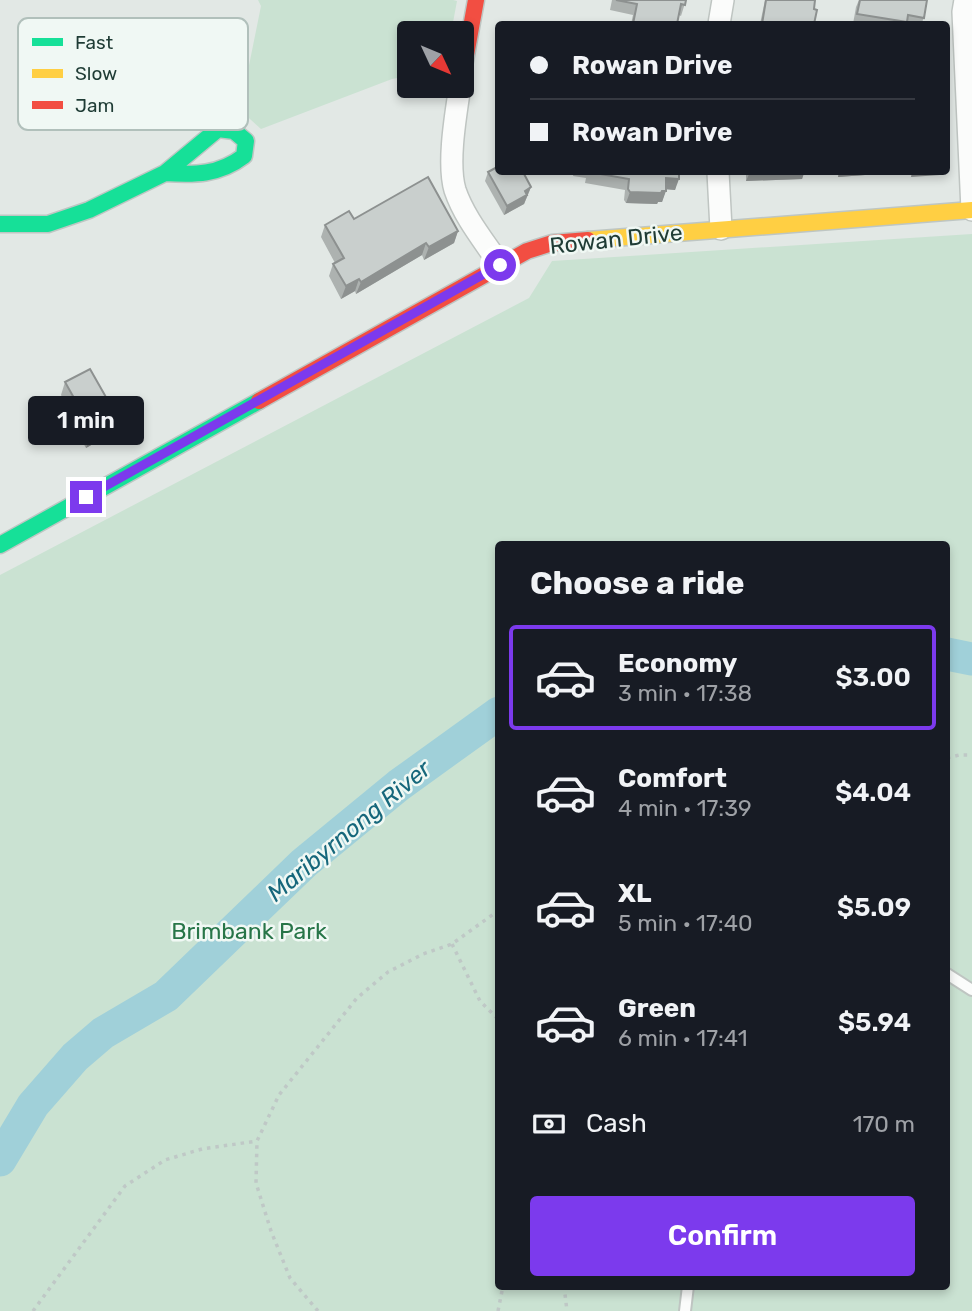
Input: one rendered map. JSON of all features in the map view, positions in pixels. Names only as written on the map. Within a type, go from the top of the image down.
[{"type":"street","points":[[472,21],[476,0]]},
{"type":"street","points":[[720,21],[723,0]]},
{"type":"street","points":[[965,0],[963,12],[972,210]]},
{"type":"street","points":[[459,98],[453,153],[454,188],[469,219],[500,265]]},
{"type":"street","points":[[0,224],[48,224],[89,210],[165,173],[217,130]]},
{"type":"street","points":[[165,173],[188,174],[226,170],[244,156],[246,141],[233,130]]},
{"type":"street","points":[[718,175],[721,229]]},
{"type":"street","name":"Rowan Drive","points":[[0,545],[527,251],[552,243],[972,210]]},
{"type":"lane","points":[[950,976],[972,990]]},
{"type":"lane","points":[[685,1311],[688,1290]]},
{"type":"path","points":[[950,757],[972,755]]},
{"type":"path","points":[[318,1311],[290,1278],[271,1231],[256,1184],[257,1141],[279,1095],[357,998],[388,972],[452,944],[495,913]]},
{"type":"path","points":[[452,944],[480,1001],[495,1016]]},
{"type":"path","points":[[33,1311],[125,1186],[165,1160],[202,1149],[257,1141]]},
{"type":"path","points":[[498,1311],[502,1290]]},
{"type":"path","points":[[564,1290],[567,1311]]},
{"type":"green space","points":[[258,0],[457,1],[453,21],[397,21],[397,78],[261,129],[248,117],[248,70],[261,6]]},
{"type":"green space","name":"Brimbank Park","points":[[972,234],[972,1311],[0,1311],[0,575],[529,298],[552,261]]},
{"type":"building","points":[[616,0],[686,0],[685,5],[681,4],[678,21],[634,21],[637,4]]},
{"type":"building","points":[[766,0],[815,0],[814,9],[817,10],[815,21],[762,21]]},
{"type":"building","points":[[860,0],[927,0],[924,18],[908,15],[907,21],[901,21],[857,14]]},
{"type":"building","points":[[495,168],[495,175],[525,175],[531,187],[525,191],[527,195],[507,206],[488,172]]},
{"type":"building","points":[[606,175],[679,175],[679,179],[666,178],[666,191],[661,193],[630,192],[629,179]]},
{"type":"building","points":[[428,177],[458,231],[429,247],[426,243],[361,282],[359,279],[346,286],[333,264],[344,258],[325,225],[349,211],[354,219]]},
{"type":"building","points":[[90,369],[119,420],[90,436],[74,407],[78,405],[65,382]]},
{"type":"waterway","name":"Maribyrnong River","points":[[950,655],[972,659]]},
{"type":"waterway","name":"Maribyrnong River","points":[[0,1160],[33,1105],[75,1057],[103,1033],[166,996],[304,863],[399,785],[495,716]]},
{"type":"traffic: fast","points":[[165,173],[217,130]]},
{"type":"traffic: fast","points":[[165,173],[197,174],[216,170],[244,156],[246,141],[234,131],[226,130]]},
{"type":"traffic: fast","points":[[0,224],[48,224],[89,210],[165,173]]},
{"type":"traffic: fast","points":[[0,545],[259,401]]},
{"type":"traffic: slow","points":[[588,240],[972,210]]},
{"type":"traffic: jam","points":[[472,21],[476,0]]},
{"type":"traffic: jam","points":[[259,401],[527,251],[552,243],[588,240]]},
{"type":"route","points":[[86,497],[500,265]]}]
